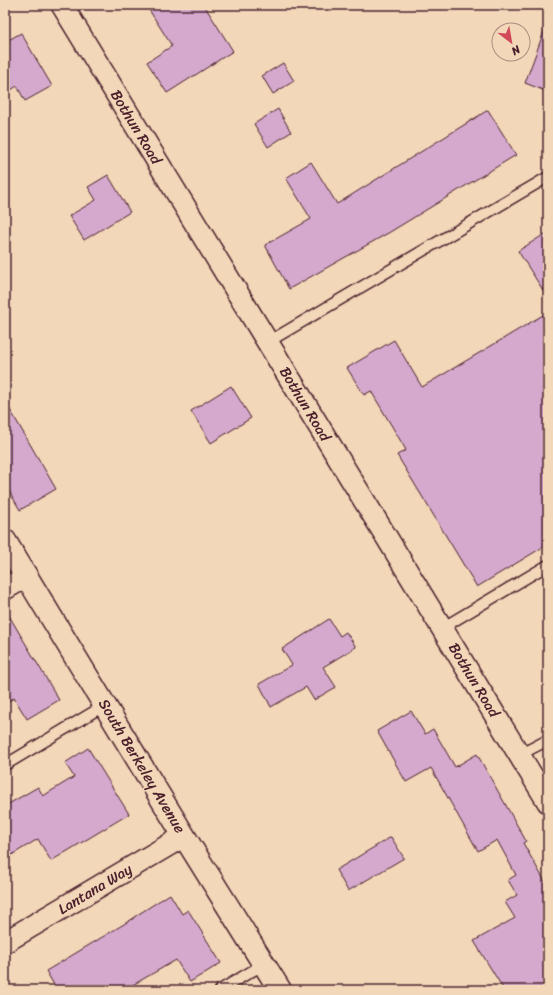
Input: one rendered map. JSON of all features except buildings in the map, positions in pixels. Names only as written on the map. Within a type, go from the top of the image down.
[{"type":"street","name":"Bothun Road","points":[[62,5],[548,802]]},
{"type":"street","name":"South Berkeley Avenue","points":[[5,541],[184,836],[280,990]]},
{"type":"street","points":[[5,589],[27,576]]},
{"type":"street","name":"Lantana Way","points":[[5,942],[184,836]]},
{"type":"lane","points":[[268,342],[548,177]]},
{"type":"lane","points":[[442,628],[548,565]]},
{"type":"lane","points":[[5,764],[105,705]]},
{"type":"lane","points":[[519,755],[548,740]]},
{"type":"lane","points":[[220,990],[264,964]]}]
